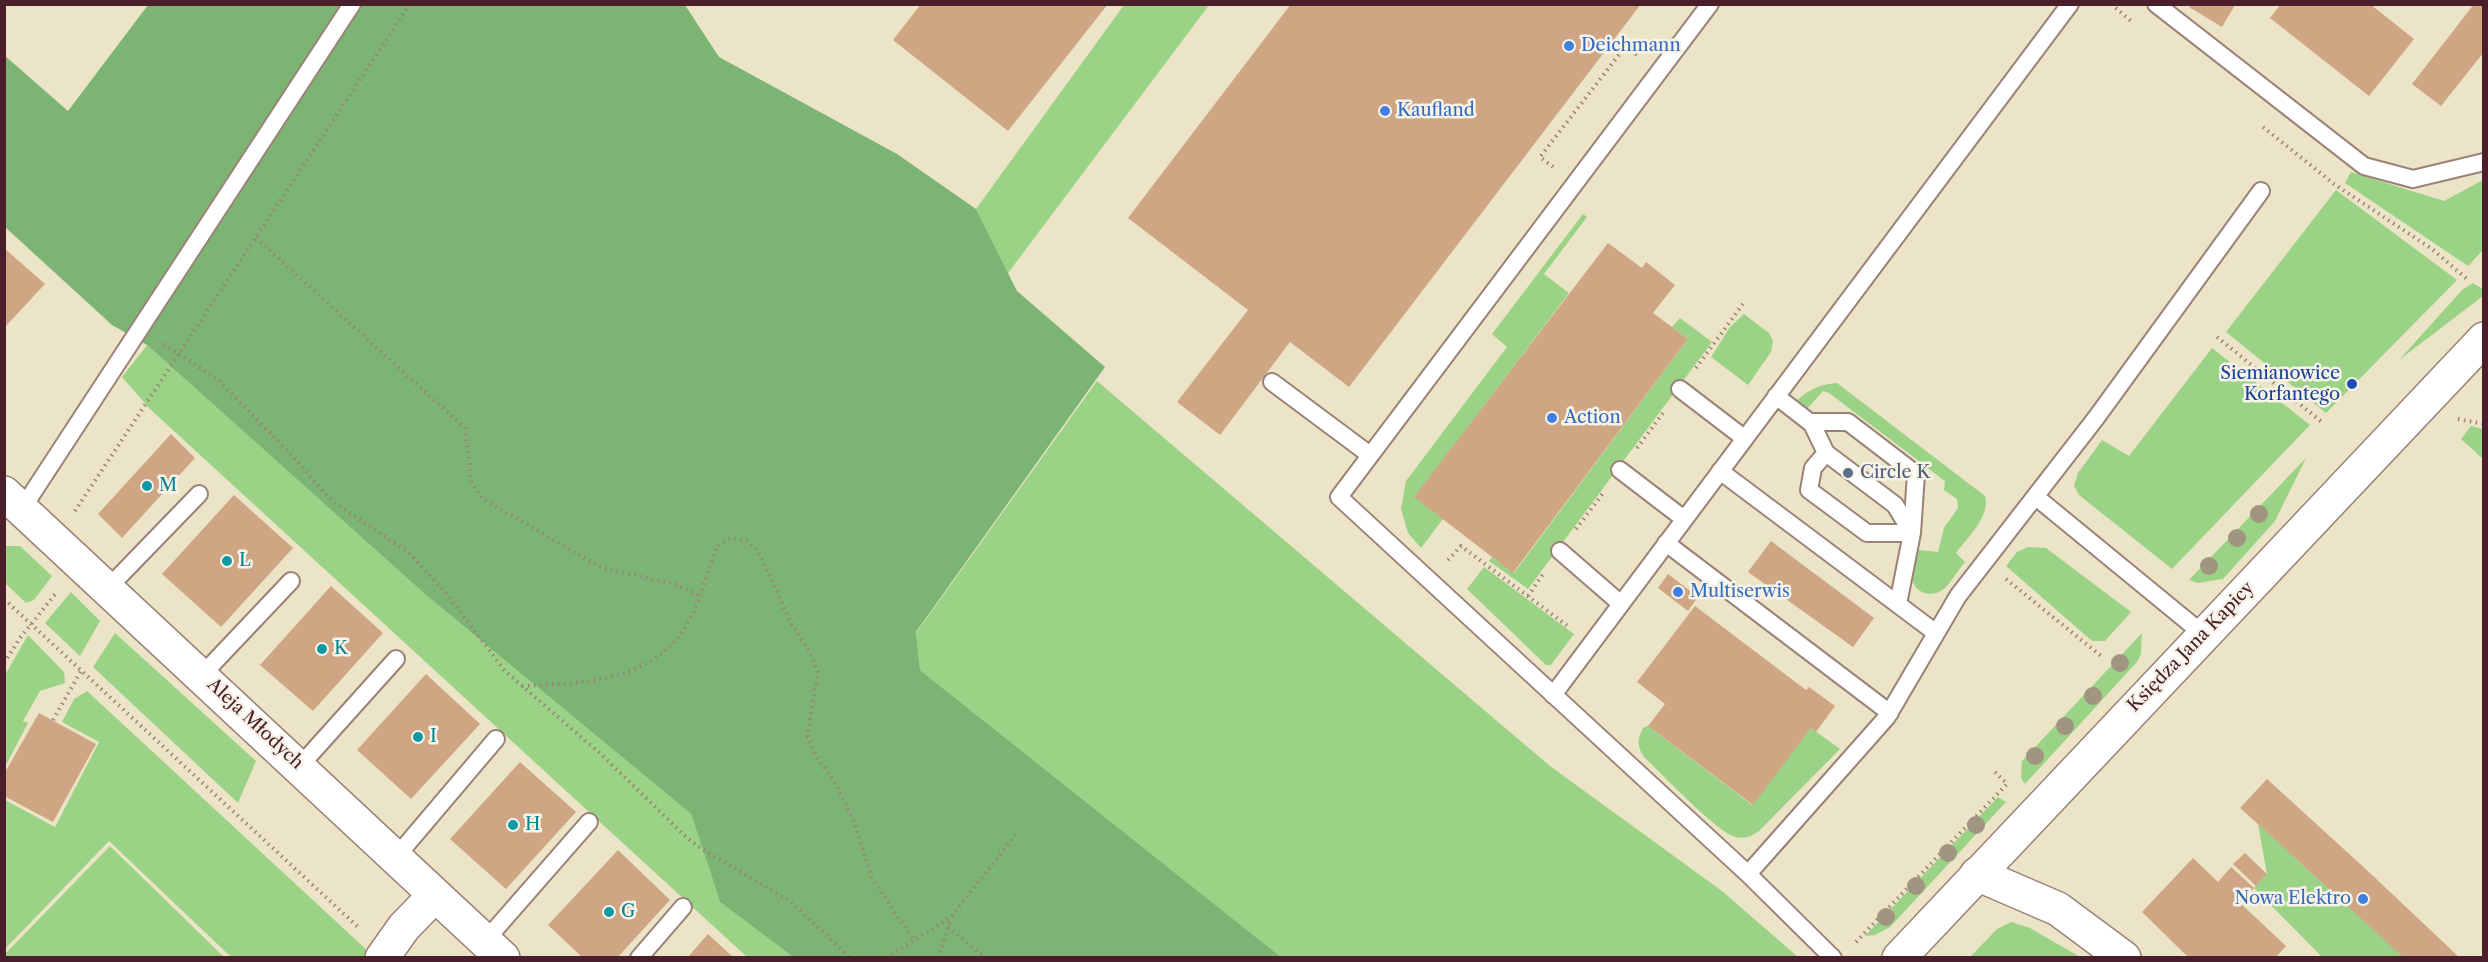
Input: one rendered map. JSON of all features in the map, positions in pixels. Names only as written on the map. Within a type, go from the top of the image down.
[{"type":"street","name":"Księdza Jana Kapicy","points":[[1899,957],[2484,339]]},
{"type":"street","name":"Aleja Młodych","points":[[13,501],[494,949]]},
{"type":"street","points":[[1977,874],[2058,909],[2124,957]]},
{"type":"street","points":[[383,955],[435,894]]},
{"type":"lane","points":[[13,501],[142,329],[352,4]]},
{"type":"lane","points":[[1710,4],[1339,497],[1748,874],[1833,957]]},
{"type":"lane","points":[[1553,695],[2070,4]]},
{"type":"lane","points":[[2156,4],[2364,166],[2413,179],[2484,162]]},
{"type":"lane","points":[[1748,874],[1890,713],[1958,596],[2036,497],[2260,191]]},
{"type":"lane","points":[[1272,382],[1370,455]]},
{"type":"lane","points":[[1680,389],[1744,438]]},
{"type":"lane","points":[[1776,396],[1810,422],[1826,453],[1895,505],[1912,532]]},
{"type":"lane","points":[[1810,422],[1848,422],[1916,474],[1912,532],[1898,604]]},
{"type":"lane","points":[[1826,453],[1813,468],[1809,490],[1867,533],[1912,532]]},
{"type":"lane","points":[[1620,470],[1684,519]]},
{"type":"lane","points":[[1720,471],[1936,633]]},
{"type":"lane","points":[[108,588],[199,494]]},
{"type":"lane","points":[[2036,497],[2203,634]]},
{"type":"lane","points":[[1666,543],[1890,713]]},
{"type":"lane","points":[[1560,551],[1621,604]]},
{"type":"lane","points":[[202,675],[291,581]]},
{"type":"lane","points":[[299,767],[396,659]]},
{"type":"lane","points":[[396,857],[496,739]]},
{"type":"lane","points":[[494,949],[589,822]]},
{"type":"lane","points":[[639,957],[683,907]]},
{"type":"path","points":[[73,519],[75,511],[410,4]]},
{"type":"path","points":[[1555,169],[1540,157],[1625,47],[1643,59]]},
{"type":"path","points":[[2334,184],[2432,249],[2467,279]]},
{"type":"path","points":[[256,238],[465,428],[472,484],[483,500],[602,568],[675,584],[700,596]]},
{"type":"path","points":[[142,329],[217,380],[286,449],[327,496],[408,552],[420,563],[446,592],[505,671],[604,757],[686,837],[702,849],[790,901],[850,957]]},
{"type":"path","points":[[2217,337],[2323,423]]},
{"type":"path","points":[[2457,418],[2484,424]]},
{"type":"path","points":[[521,686],[582,683],[621,676],[656,658],[683,630],[700,596],[709,565],[718,545],[732,538],[747,541],[758,551],[791,623],[810,652],[818,673],[807,735],[816,756],[836,784],[855,824],[872,879],[913,939]]},
{"type":"path","points":[[1430,581],[1461,546],[1591,644]]},
{"type":"path","points":[[1984,561],[2101,656]]},
{"type":"path","points":[[4,663],[31,624],[62,587]]},
{"type":"path","points":[[4,600],[383,955]]},
{"type":"path","points":[[52,720],[81,671]]},
{"type":"path","points":[[1848,949],[2007,784],[1993,770]]},
{"type":"path","points":[[938,957],[951,917],[1017,833]]},
{"type":"path","points":[[886,957],[951,917]]},
{"type":"path","points":[[948,927],[986,957]]},
{"type":"green space","points":[[148,5],[685,5],[719,57],[897,154],[976,209],[1017,291],[1105,367],[916,632],[920,670],[1281,957],[793,957],[720,902],[691,814],[427,596],[147,345],[112,325],[5,227],[4,55],[68,111]]},
{"type":"green space","points":[[1124,5],[1209,5],[1008,273],[976,209]]},
{"type":"green space","points":[[2351,172],[2444,201],[2483,180],[2483,250],[2468,266],[2345,183]]},
{"type":"green space","points":[[2336,190],[2457,280],[2326,413],[2226,332]]},
{"type":"green space","points":[[1583,214],[1587,217],[1544,274],[1569,293],[1415,497],[1443,519],[1421,548],[1408,533],[1401,509],[1406,481],[1507,347],[1492,334]]},
{"type":"green space","points":[[2473,283],[2483,289],[2483,296],[2399,360],[2462,290]]},
{"type":"green space","points":[[1744,314],[1769,333],[1773,341],[1771,352],[1748,385],[1711,357],[1730,327]]},
{"type":"green space","points":[[1680,318],[1712,342],[1528,589],[1489,561],[1492,557],[1514,573],[1688,339],[1672,327]]},
{"type":"green space","points":[[147,345],[427,596],[691,814],[720,902],[793,957],[747,957],[150,409],[122,377]]},
{"type":"green space","points":[[2212,348],[2310,425],[2172,569],[2079,495],[2074,486],[2078,473],[2102,440],[2129,456]]},
{"type":"green space","points":[[1097,381],[1550,766],[1722,891],[1798,957],[1281,957],[920,670],[916,633]]},
{"type":"green space","points":[[1837,383],[1985,496],[1985,511],[1981,519],[1956,553],[1965,562],[1948,585],[1940,591],[1930,594],[1920,591],[1916,588],[1912,578],[1913,571],[1919,550],[1938,552],[1944,528],[1958,508],[1957,499],[1944,490],[1945,481],[1829,393],[1823,391],[1806,410],[1793,405],[1813,389]]},
{"type":"green space","points":[[2471,426],[2483,429],[2483,459],[2461,439]]},
{"type":"green space","points":[[2306,458],[2275,521],[2223,579],[2198,583],[2189,580]]},
{"type":"green space","points":[[4,546],[20,546],[52,576],[34,600],[26,603],[5,583]]},
{"type":"green space","points":[[2028,547],[2046,548],[2131,612],[2105,641],[2092,641],[2006,566],[2017,552]]},
{"type":"green space","points":[[1484,567],[1574,634],[1551,665],[1546,665],[1467,589]]},
{"type":"green space","points":[[71,592],[100,621],[80,656],[45,623]]},
{"type":"green space","points":[[115,633],[256,761],[238,803],[93,667]]},
{"type":"green space","points":[[2142,633],[2141,654],[2137,662],[2025,784],[2021,778],[2022,761]]},
{"type":"green space","points":[[28,635],[64,672],[65,683],[40,691],[23,721],[28,723],[5,767],[5,675]]},
{"type":"green space","points":[[87,691],[369,952],[364,958],[231,957],[109,841],[5,949],[5,800],[55,827],[99,742],[62,722],[74,699]]},
{"type":"green space","points":[[1648,726],[1752,805],[1811,728],[1840,749],[1759,831],[1740,838],[1724,831],[1714,823],[1644,757],[1640,750],[1639,739],[1643,728]]},
{"type":"green space","points":[[1998,797],[2006,802],[1890,927],[1875,935],[1865,936]]},
{"type":"green space","points":[[2258,824],[2404,957],[2322,957],[2254,888],[2267,874]]},
{"type":"green space","points":[[110,846],[224,957],[5,957],[5,954]]},
{"type":"green space","points":[[2011,922],[2030,928],[2080,957],[1970,957],[1997,929]]},
{"type":"building","points":[[921,4],[1108,4],[1008,131],[893,40]]},
{"type":"building","name":"Kaufland","points":[[1291,4],[1641,4],[1349,387],[1290,342],[1220,435],[1177,402],[1248,310],[1128,218]]},
{"type":"building","points":[[2281,4],[2370,4],[2414,39],[2369,96],[2270,18]]},
{"type":"building","points":[[2474,4],[2484,4],[2484,52],[2441,106],[2412,84]]},
{"type":"building","points":[[2191,5],[2235,5],[2222,27],[2189,7]]},
{"type":"building","name":"Action","points":[[1608,243],[1642,268],[1646,262],[1675,285],[1653,313],[1688,339],[1513,573],[1414,497]]},
{"type":"building","points":[[4,248],[45,284],[4,328]]},
{"type":"building","name":"M","points":[[171,434],[195,458],[122,538],[98,514]]},
{"type":"building","name":"L","points":[[234,495],[293,548],[221,627],[162,574]]},
{"type":"building","points":[[1771,541],[1874,618],[1853,647],[1748,572]]},
{"type":"building","name":"Multiserwis","points":[[1668,574],[1698,597],[1688,611],[1658,588]]},
{"type":"building","name":"K","points":[[331,586],[383,633],[313,711],[260,665]]},
{"type":"building","points":[[1695,606],[1806,690],[1809,687],[1835,706],[1816,732],[1811,728],[1753,805],[1648,726],[1665,704],[1637,682]]},
{"type":"building","name":"I","points":[[426,674],[480,724],[411,799],[357,750]]},
{"type":"building","points":[[39,713],[96,744],[53,822],[4,796],[4,774]]},
{"type":"building","name":"H","points":[[520,762],[576,812],[506,889],[450,839]]},
{"type":"building","points":[[2267,779],[2460,958],[2404,958],[2240,808]]},
{"type":"building","name":"G","points":[[618,850],[670,900],[617,958],[583,958],[548,925]]},
{"type":"building","points":[[2245,853],[2267,874],[2256,886],[2233,864]]},
{"type":"building","points":[[2193,858],[2218,882],[2231,867],[2254,888],[2242,901],[2238,901],[2286,946],[2275,958],[2189,958],[2142,912]]},
{"type":"building","points":[[708,934],[734,958],[687,958]]},
{"type":"place","name":"Deichmann","points":[[1569,46]]},
{"type":"place","name":"Kaufland","points":[[1385,111]]},
{"type":"place","name":"Siemianowice Korfantego","points":[[2352,384]]},
{"type":"place","name":"Action","points":[[1552,418]]},
{"type":"place","name":"Circle K","points":[[1848,473]]},
{"type":"place","name":"M","points":[[147,486]]},
{"type":"place","name":"L","points":[[227,561]]},
{"type":"place","name":"Multiserwis","points":[[1678,592]]},
{"type":"place","name":"K","points":[[322,649]]},
{"type":"place","name":"I","points":[[418,737]]},
{"type":"place","name":"H","points":[[513,825]]},
{"type":"place","name":"Nowa Elektro","points":[[2363,899]]},
{"type":"place","name":"G","points":[[609,912]]}]
